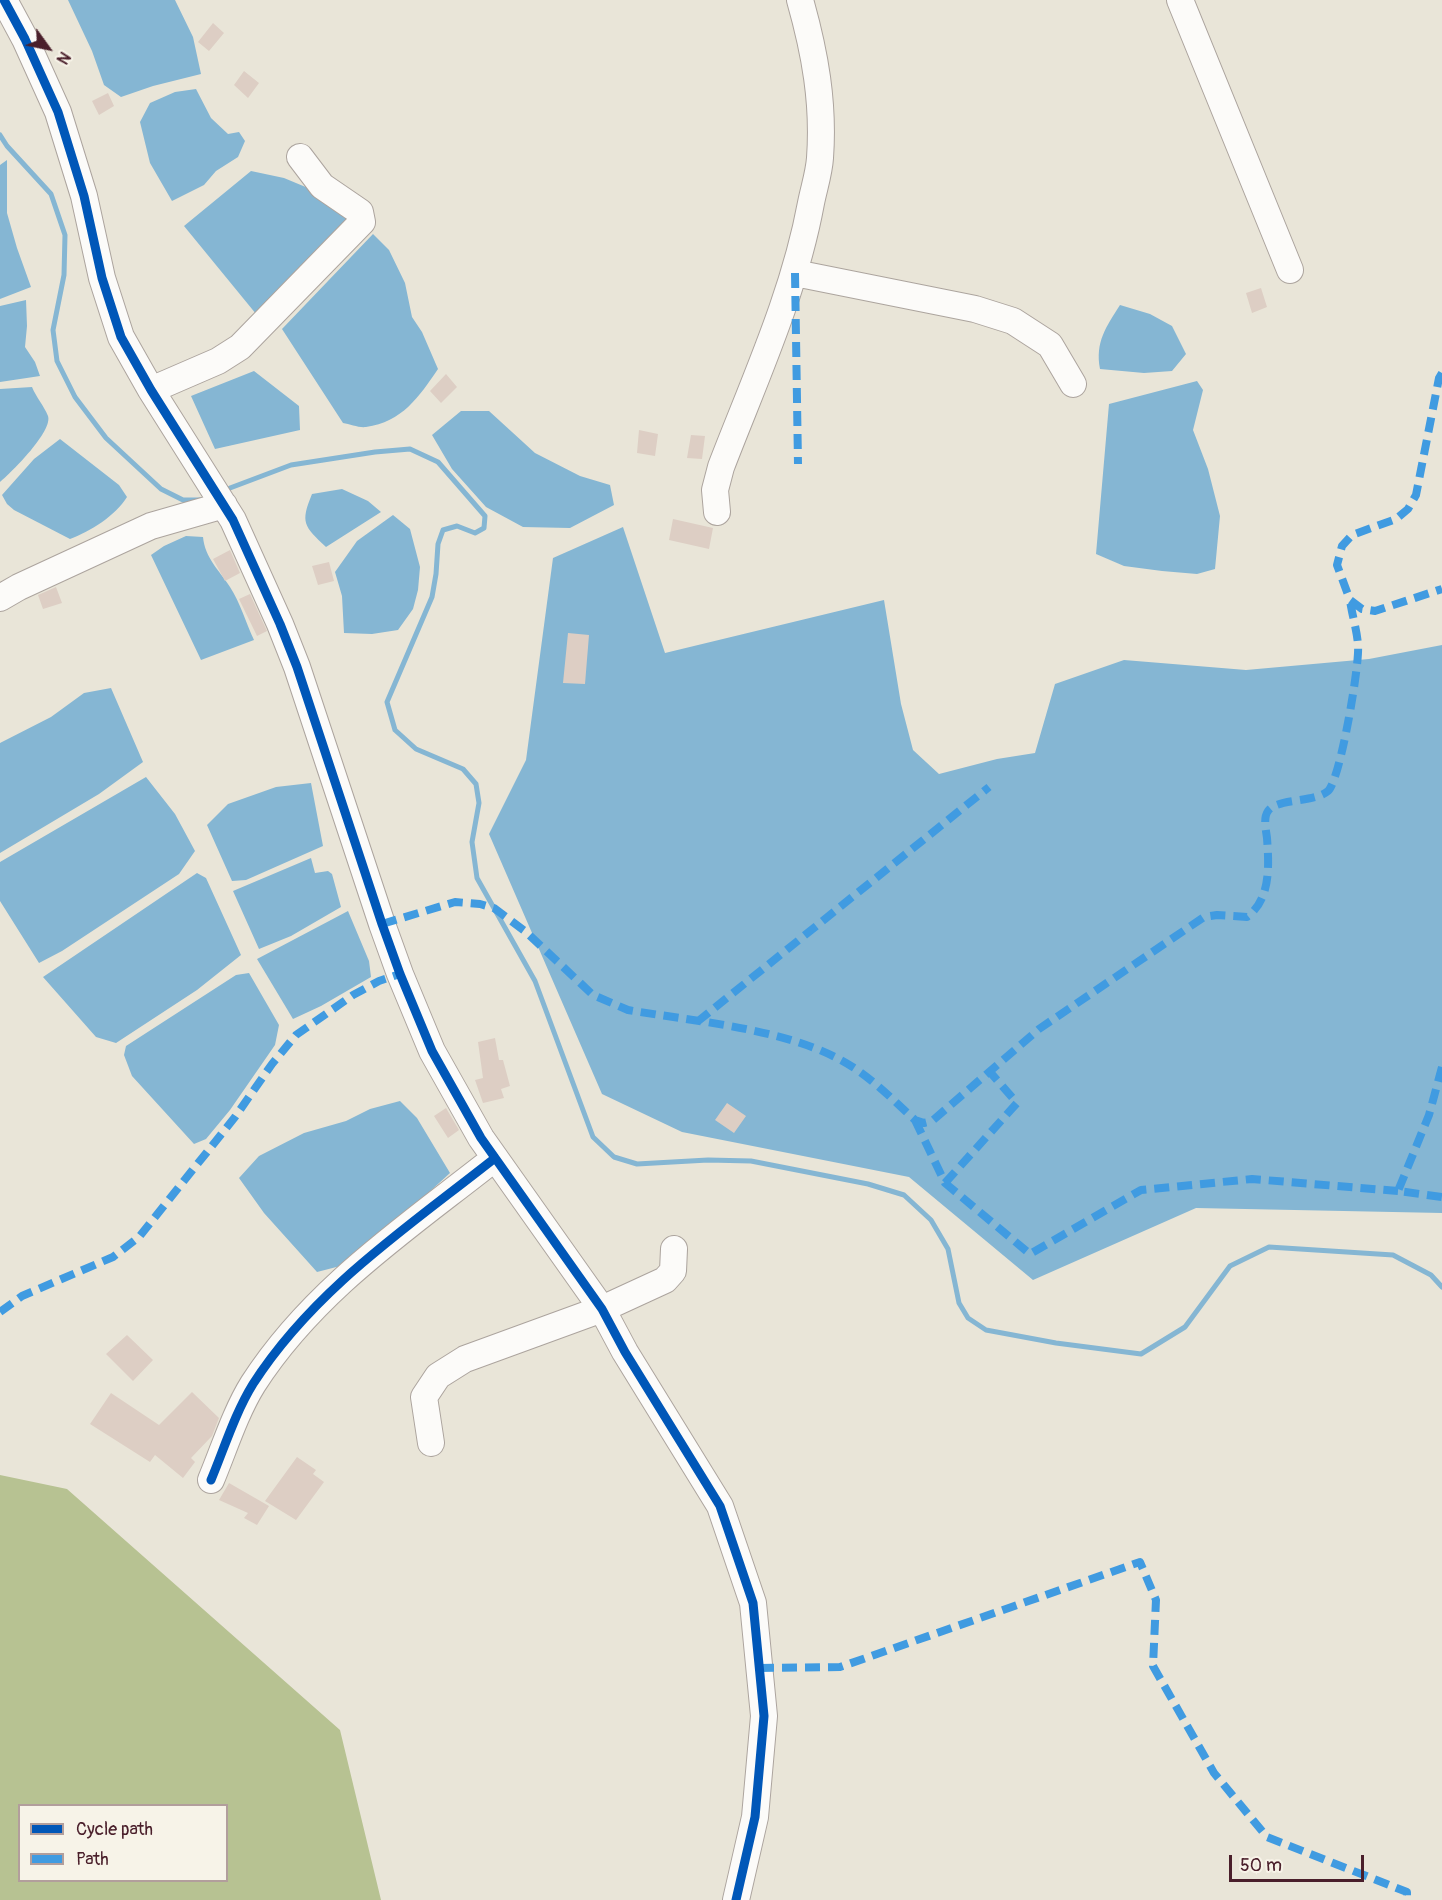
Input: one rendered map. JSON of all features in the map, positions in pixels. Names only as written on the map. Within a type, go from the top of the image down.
[{"type":"street","points":[[4,0],[25,39],[58,112],[84,196],[102,278],[121,337],[151,390],[234,520],[297,667],[399,974],[432,1051],[481,1138],[602,1309],[720,1506],[753,1603],[764,1716],[755,1817],[736,1900]]},
{"type":"street","points":[[717,512],[715,489],[721,467],[795,273],[820,159],[820,96],[813,43],[800,0]]},
{"type":"street","points":[[1180,0],[1290,270]]},
{"type":"street","points":[[151,390],[218,361],[240,347],[359,227],[363,216],[360,212],[322,186],[300,157]]},
{"type":"street","points":[[795,273],[975,309],[1013,321],[1050,345],[1073,384]]},
{"type":"street","points":[[0,598],[151,526],[224,505]]},
{"type":"street","points":[[211,1480],[252,1386],[283,1342],[316,1304],[343,1279],[495,1158]]},
{"type":"street","points":[[430,1443],[424,1397],[438,1376],[465,1359],[602,1309],[665,1280],[673,1271],[674,1249]]},
{"type":"green space","points":[[0,1475],[67,1489],[340,1730],[381,1900],[0,1900]]},
{"type":"water","points":[[68,0],[175,0],[193,37],[201,74],[121,97],[104,85],[92,51]]},
{"type":"water","points":[[196,89],[211,118],[228,134],[239,132],[245,141],[238,157],[216,171],[204,185],[172,201],[150,163],[140,122],[150,103],[175,92]]},
{"type":"water","points":[[7,160],[7,213],[31,287],[0,299],[0,165]]},
{"type":"water","points":[[251,171],[284,178],[344,203],[357,219],[261,320],[184,226]]},
{"type":"water","points":[[373,234],[389,250],[405,283],[412,317],[422,332],[438,369],[424,389],[400,414],[379,424],[363,427],[343,423],[282,329]]},
{"type":"water","points":[[26,300],[25,347],[35,362],[40,376],[0,382],[0,306]]},
{"type":"water","points":[[1120,305],[1150,314],[1172,326],[1186,354],[1172,371],[1144,373],[1100,369],[1100,343]]},
{"type":"water","points":[[254,371],[299,406],[300,430],[215,449],[191,396]]},
{"type":"water","points":[[1197,381],[1203,390],[1193,430],[1208,469],[1220,516],[1215,569],[1197,574],[1162,571],[1124,566],[1096,554],[1109,404]]},
{"type":"water","points":[[32,387],[48,416],[48,423],[30,451],[0,482],[0,389]]},
{"type":"water","points":[[461,411],[489,411],[535,453],[580,476],[610,485],[614,505],[570,528],[523,527],[486,507],[452,469],[432,435]]},
{"type":"water","points":[[60,439],[119,485],[127,497],[102,522],[70,539],[14,510],[2,495],[34,459]]},
{"type":"water","points":[[342,489],[368,501],[381,512],[326,547],[306,524],[306,512],[312,494]]},
{"type":"water","points":[[393,515],[410,529],[420,567],[418,590],[413,609],[398,630],[372,634],[344,633],[342,596],[335,572],[357,541]]},
{"type":"water","points":[[623,527],[665,653],[884,600],[901,704],[913,750],[939,774],[997,759],[1035,753],[1055,684],[1124,660],[1246,670],[1369,659],[1442,645],[1442,1213],[1196,1208],[1033,1280],[909,1177],[682,1132],[602,1094],[489,834],[526,760],[553,558]]},
{"type":"water","points":[[186,536],[203,537],[210,558],[234,593],[254,640],[201,660],[151,555]]},
{"type":"water","points":[[111,688],[143,762],[99,794],[0,853],[0,743],[51,717],[84,693]]},
{"type":"water","points":[[146,777],[175,814],[195,851],[179,874],[62,951],[39,963],[0,901],[0,862]]},
{"type":"water","points":[[311,783],[323,846],[246,880],[232,881],[207,825],[228,804],[276,787]]},
{"type":"water","points":[[311,858],[315,873],[328,871],[332,874],[341,907],[291,936],[259,949],[233,891]]},
{"type":"water","points":[[197,873],[206,878],[241,955],[197,990],[116,1043],[96,1037],[43,977]]},
{"type":"water","points":[[348,911],[369,961],[371,977],[321,1006],[293,1019],[257,959]]},
{"type":"water","points":[[249,973],[279,1025],[275,1045],[230,1110],[206,1139],[194,1144],[132,1076],[124,1055],[126,1046],[236,975]]},
{"type":"water","points":[[400,1101],[417,1118],[450,1173],[352,1263],[317,1272],[264,1213],[239,1178],[259,1156],[304,1133],[346,1121],[370,1109]]},
{"type":"building","points":[[213,23],[224,33],[209,51],[198,42]]},
{"type":"building","points":[[244,71],[259,83],[248,98],[234,85]]},
{"type":"building","points":[[108,93],[114,106],[99,115],[92,101]]},
{"type":"building","points":[[1261,288],[1267,307],[1252,313],[1246,293]]},
{"type":"building","points":[[446,374],[457,387],[441,403],[430,391]]},
{"type":"building","points":[[639,430],[658,434],[655,456],[637,453]]},
{"type":"building","points":[[691,435],[705,436],[702,459],[687,458]]},
{"type":"building","points":[[673,519],[713,528],[709,549],[669,540]]},
{"type":"building","points":[[230,550],[240,573],[225,581],[213,559]]},
{"type":"building","points":[[329,562],[334,581],[318,585],[312,566]]},
{"type":"building","points":[[56,587],[62,603],[43,609],[38,595]]},
{"type":"building","points":[[250,594],[267,631],[257,636],[239,599]]},
{"type":"building","points":[[568,633],[589,635],[585,684],[563,683]]},
{"type":"building","points":[[495,1038],[499,1060],[503,1060],[510,1086],[501,1089],[504,1098],[483,1103],[475,1080],[483,1078],[478,1042]]},
{"type":"building","points":[[727,1103],[746,1116],[734,1133],[715,1120]]},
{"type":"building","points":[[446,1108],[459,1130],[448,1138],[434,1116]]},
{"type":"building","points":[[127,1335],[153,1360],[133,1381],[106,1354]]},
{"type":"building","points":[[192,1392],[219,1418],[212,1436],[191,1458],[195,1462],[183,1478],[155,1455],[150,1462],[90,1424],[111,1393],[159,1425]]},
{"type":"building","points":[[297,1457],[316,1470],[313,1474],[324,1482],[296,1520],[265,1501]]},
{"type":"building","points":[[229,1483],[269,1506],[257,1525],[244,1518],[248,1513],[219,1500]]},
{"type":"waterway","points":[[0,135],[7,146],[51,194],[65,235],[64,275],[53,330],[57,361],[75,397],[106,438],[161,489],[183,500],[200,500]]},
{"type":"waterway","points":[[230,488],[291,465],[410,449],[438,462],[485,516],[484,528],[475,533],[457,526],[443,530],[438,544],[432,597],[387,702],[395,730],[416,749],[463,769],[476,784],[479,803],[472,842],[477,878],[535,981],[593,1137],[614,1157],[637,1164],[708,1160],[751,1161],[868,1184],[904,1195],[931,1220],[948,1249],[959,1303],[968,1318],[986,1330],[1056,1343],[1141,1354],[1185,1327],[1230,1266],[1269,1247],[1393,1255],[1431,1275],[1442,1287]]},
{"type":"marked path","points":[[795,273],[798,464]]},
{"type":"marked path","points":[[1442,373],[1439,378],[1416,495],[1408,509],[1396,519],[1352,535],[1342,546],[1337,565],[1350,600],[1362,609],[1375,611],[1442,589]]},
{"type":"marked path","points":[[382,924],[455,902],[480,904],[494,908],[526,932],[593,995],[628,1010],[735,1027],[789,1039],[814,1048],[858,1071],[915,1120],[924,1123],[932,1121],[1039,1029],[1204,917],[1217,915],[1247,917],[1255,910],[1261,901],[1267,881],[1266,814],[1279,804],[1322,795],[1333,783],[1338,767],[1353,697],[1358,656],[1350,600]]},
{"type":"marked path","points":[[697,1022],[989,787]]},
{"type":"marked path","points":[[0,1312],[22,1296],[113,1257],[139,1237],[235,1117],[272,1064],[296,1035],[353,995],[379,981],[400,974]]},
{"type":"marked path","points":[[1442,1067],[1429,1115],[1398,1191],[1442,1197]]},
{"type":"marked path","points":[[945,1183],[1017,1103],[990,1072]]},
{"type":"marked path","points":[[915,1120],[945,1183],[1030,1254],[1141,1190],[1252,1179],[1398,1191]]},
{"type":"marked path","points":[[759,1668],[840,1667],[1140,1562],[1156,1600],[1153,1666],[1214,1773],[1267,1837],[1407,1892],[1407,1900]]},
{"type":"cycle path","points":[[4,0],[25,39],[58,112],[84,196],[102,278],[121,337],[151,390],[233,520],[280,624],[297,667],[382,924],[432,1051],[481,1138],[602,1309],[625,1352],[720,1506],[753,1603],[764,1716],[755,1817],[736,1900]]},
{"type":"cycle path","points":[[211,1480],[235,1419],[253,1384],[304,1318],[364,1261],[495,1158]]}]
